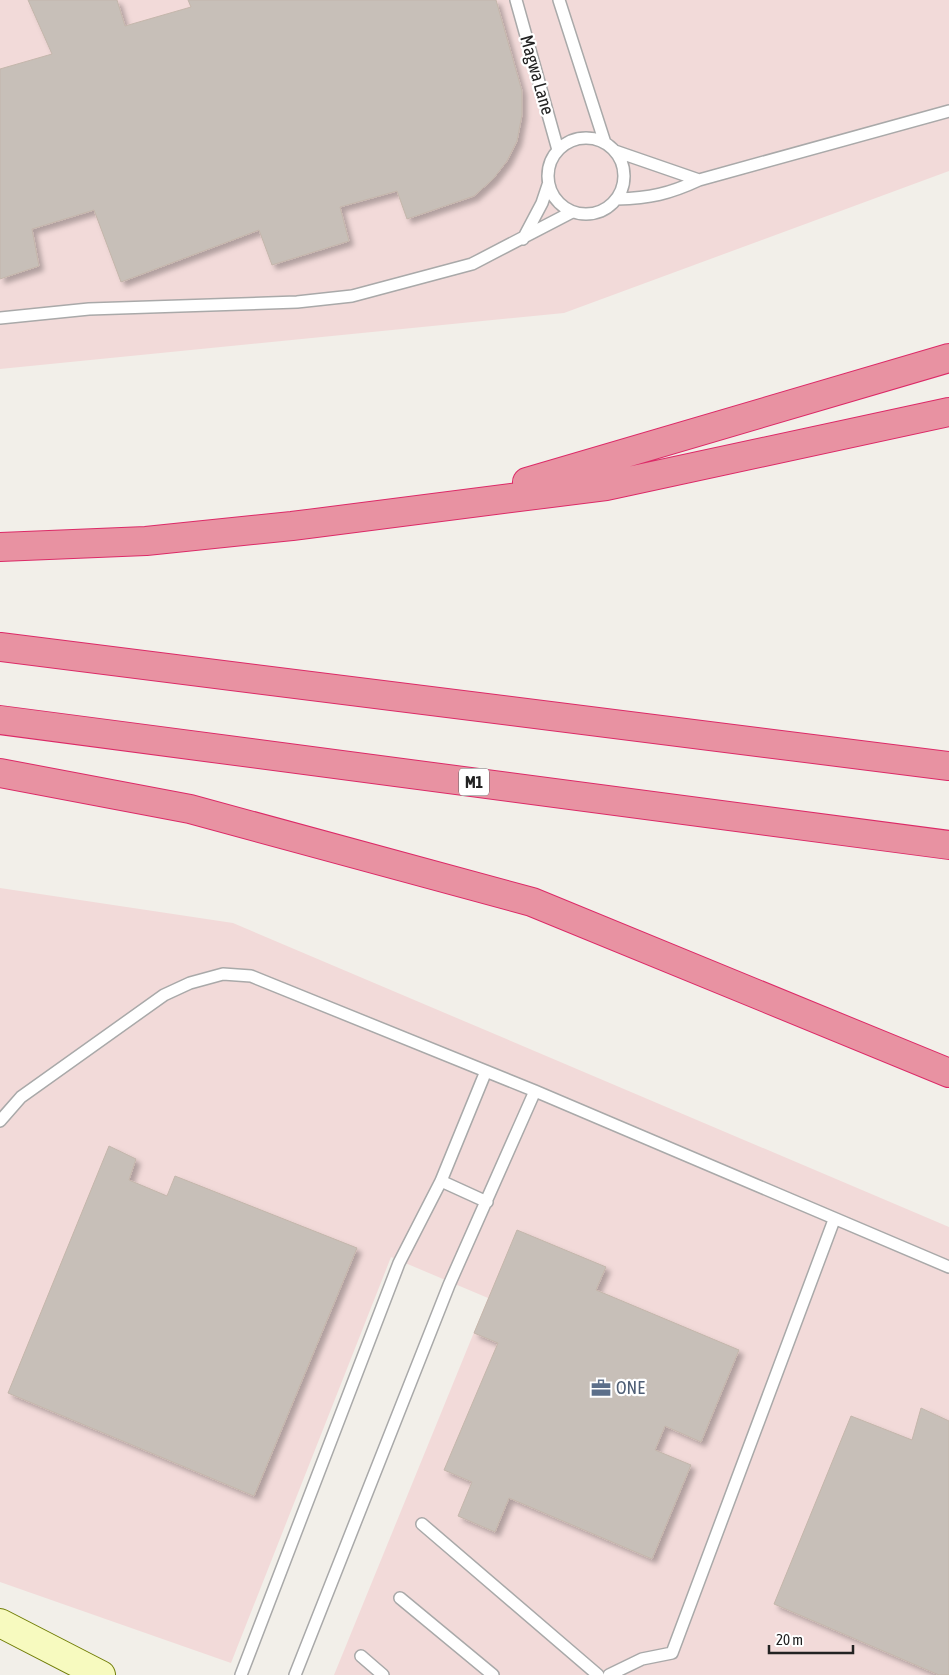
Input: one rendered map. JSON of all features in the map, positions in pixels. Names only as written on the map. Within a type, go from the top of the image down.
[{"type":"highway","points":[[446,506],[754,417],[949,358]]},
{"type":"highway","points":[[0,547],[146,541],[292,526],[606,486],[949,412]]},
{"type":"highway","points":[[0,647],[949,766]]},
{"type":"highway","name":"M1","points":[[0,720],[949,845]]},
{"type":"highway","points":[[0,773],[190,809],[532,902],[949,1072]]},
{"type":"main road","points":[[0,1623],[101,1675]]},
{"type":"lane","name":"Magwa Lane","points":[[516,0],[558,150]]},
{"type":"lane","points":[[559,0],[605,143]]},
{"type":"lane","points":[[617,198],[648,198],[672,193],[699,180],[949,111]]},
{"type":"lane","points":[[523,239],[542,203],[548,185],[548,172],[551,160],[558,150],[568,142],[593,138],[605,143],[615,151],[699,180]]},
{"type":"lane","points":[[548,185],[553,196],[561,206],[572,212],[585,215],[597,213],[609,207],[623,187],[624,174],[621,162],[615,151]]},
{"type":"lane","points":[[0,318],[89,308],[297,302],[352,296],[472,264],[572,212]]},
{"type":"lane","points":[[0,1121],[20,1097],[164,995],[190,983],[223,974],[251,976],[535,1091],[834,1220],[949,1267]]},
{"type":"lane","points":[[241,1675],[399,1263],[442,1181],[486,1071]]},
{"type":"lane","points":[[295,1675],[449,1284],[535,1091]]},
{"type":"lane","points":[[442,1181],[487,1202]]},
{"type":"lane","points":[[609,1675],[642,1659],[672,1653],[834,1220]]},
{"type":"lane","points":[[422,1524],[598,1675]]},
{"type":"lane","points":[[400,1598],[493,1675]]},
{"type":"lane","points":[[361,1656],[383,1675]]},
{"type":"shaded area","points":[[0,0],[949,0],[949,171],[564,313],[0,369]]},
{"type":"shaded area","points":[[0,888],[233,923],[949,1227],[949,1675],[334,1675],[488,1298],[391,1257],[231,1663],[0,1582]]},
{"type":"building","points":[[28,0],[117,0],[125,26],[191,7],[188,0],[496,0],[522,91],[522,115],[517,141],[507,161],[493,179],[474,196],[407,219],[397,191],[340,207],[349,241],[272,265],[259,230],[121,282],[94,210],[32,229],[39,266],[0,279],[0,69],[52,54]]},
{"type":"building","points":[[109,1146],[136,1159],[129,1180],[167,1196],[175,1176],[357,1248],[254,1496],[8,1393]]},
{"type":"building","name":"ONE","points":[[517,1230],[606,1267],[596,1290],[739,1350],[701,1442],[665,1426],[655,1450],[691,1465],[652,1559],[509,1498],[495,1532],[458,1516],[472,1482],[444,1470],[498,1343],[474,1333]]},
{"type":"building","points":[[921,1408],[949,1421],[949,1675],[939,1675],[774,1604],[851,1416],[912,1440]]},
{"type":"place","name":"ONE","points":[[601,1388]]}]
